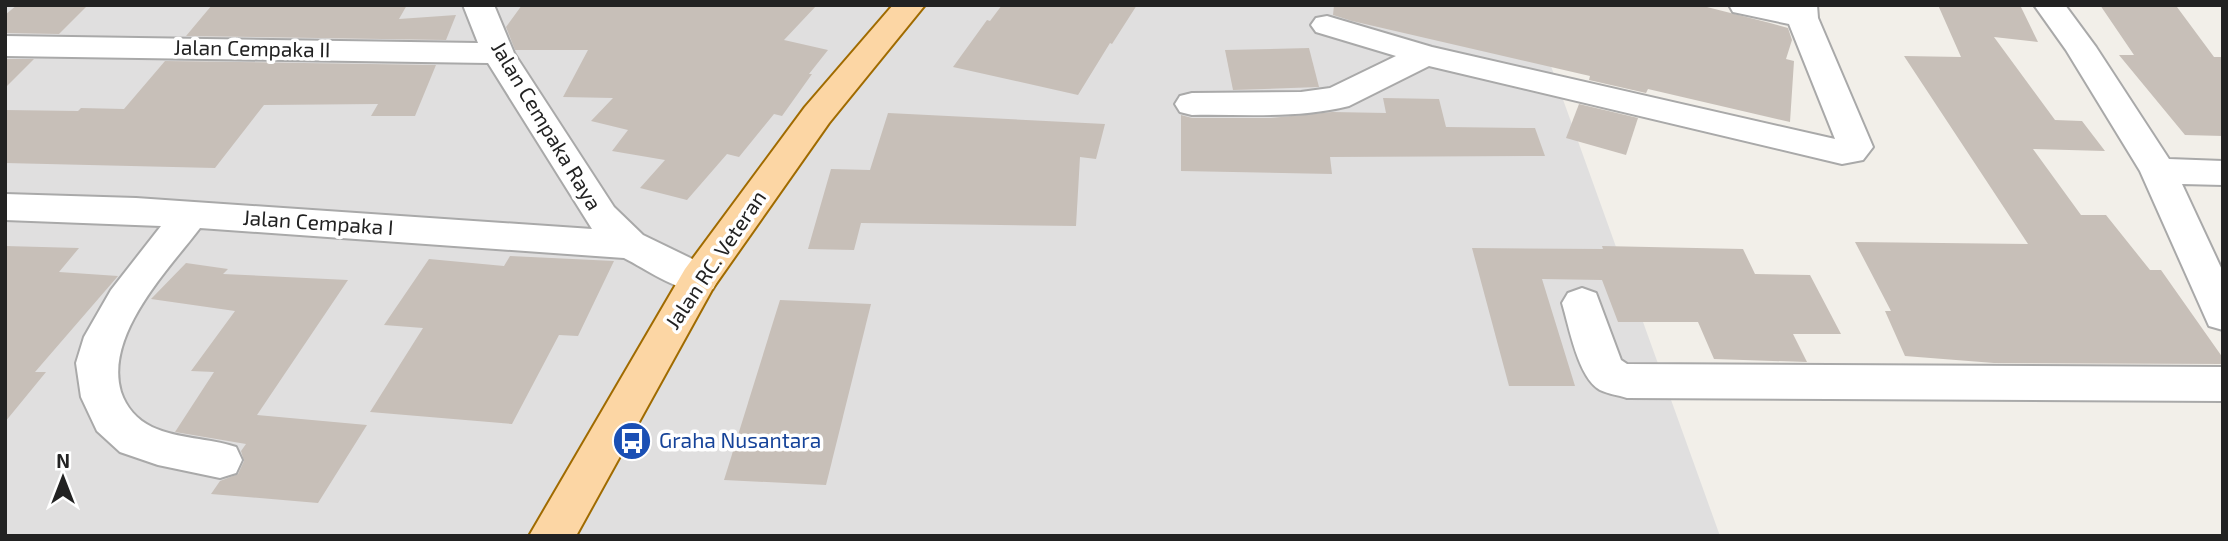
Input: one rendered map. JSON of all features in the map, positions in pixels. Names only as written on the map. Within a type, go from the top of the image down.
[{"type":"main road","name":"Jalan RC. Veteran","points":[[552,536],[699,279],[817,115],[911,5]]},
{"type":"street","name":"Jalan Cempaka Raya","points":[[478,5],[498,53],[601,216],[631,245],[699,279]]},
{"type":"street","points":[[1327,25],[1424,55],[1851,152],[1856,147],[1802,11],[1744,5]]},
{"type":"street","points":[[2049,5],[2080,47],[2158,171],[2223,315]]},
{"type":"street","name":"Jalan Cempaka II","points":[[5,46],[498,53]]},
{"type":"street","points":[[1192,104],[1301,103],[1337,98],[1424,55]]},
{"type":"street","points":[[2158,171],[2223,173]]},
{"type":"street","name":"Jalan Cempaka I","points":[[5,207],[190,215],[631,245]]},
{"type":"street","points":[[190,215],[142,277],[111,324],[98,353],[97,376],[106,410],[127,434],[144,442],[219,460]]},
{"type":"street","points":[[1581,303],[1603,369],[1614,378],[1627,381],[2223,384]]},
{"type":"shaded area","points":[[5,5],[1529,5],[1720,536],[5,536]]},
{"type":"building","points":[[17,5],[88,5],[59,34],[5,33],[5,15]]},
{"type":"building","points":[[212,5],[407,5],[399,19],[456,15],[446,40],[186,36]]},
{"type":"building","points":[[522,5],[817,5],[784,40],[828,50],[782,116],[774,114],[739,157],[727,154],[687,200],[640,188],[665,160],[612,151],[628,130],[591,121],[613,98],[563,97],[588,50],[515,50],[506,27]]},
{"type":"building","points":[[1002,5],[1137,5],[1078,95],[953,67],[987,20],[990,21]]},
{"type":"building","points":[[1334,5],[1699,5],[1770,23],[1788,28],[1792,40],[1786,59],[1794,61],[1790,122],[1648,89],[1646,93],[1589,80],[1590,76],[1352,21],[1333,15]]},
{"type":"building","points":[[1938,5],[2020,5],[2038,42],[1994,37],[2055,120],[2082,121],[2105,151],[2033,149],[2081,215],[2106,215],[2150,270],[2161,270],[2223,358],[2223,364],[1994,363],[1905,356],[1885,311],[1891,311],[1855,242],[2028,244],[1904,56],[1961,57]]},
{"type":"building","points":[[2100,5],[2177,7],[2214,57],[2223,57],[2223,136],[2185,135],[2119,55],[2134,55]]},
{"type":"building","points":[[1309,48],[1319,87],[1233,90],[1225,50]]},
{"type":"building","points":[[5,59],[34,59],[5,88]]},
{"type":"building","points":[[165,61],[436,65],[415,116],[371,116],[378,104],[264,105],[215,168],[5,163],[5,110],[124,109]]},
{"type":"building","points":[[1383,98],[1439,99],[1446,127],[1535,128],[1545,156],[1330,157],[1332,174],[1181,171],[1181,115],[1192,118],[1271,118],[1332,112],[1386,113]]},
{"type":"building","points":[[1579,104],[1638,118],[1626,155],[1566,138]]},
{"type":"building","points":[[888,113],[1105,124],[1096,159],[1080,157],[1076,226],[861,223],[854,250],[808,249],[831,169],[870,170]]},
{"type":"building","points":[[5,246],[79,248],[59,272],[118,276],[35,372],[46,372],[5,422]]},
{"type":"building","points":[[1602,246],[1743,249],[1755,274],[1810,275],[1841,334],[1793,334],[1807,362],[1714,359],[1698,322],[1618,322],[1602,280],[1542,279],[1575,386],[1509,386],[1472,248],[1603,249]]},
{"type":"building","points":[[510,256],[614,261],[578,336],[559,335],[512,424],[370,412],[423,328],[384,325],[429,259],[504,266]]},
{"type":"building","points":[[186,263],[228,269],[223,274],[348,280],[257,415],[367,425],[318,503],[211,494],[220,481],[238,474],[244,461],[241,451],[246,444],[175,432],[214,372],[191,371],[235,311],[151,299]]},
{"type":"building","points":[[780,300],[871,304],[826,485],[724,480]]},
{"type":"place","name":"Graha Nusantara","points":[[632,441]]}]
